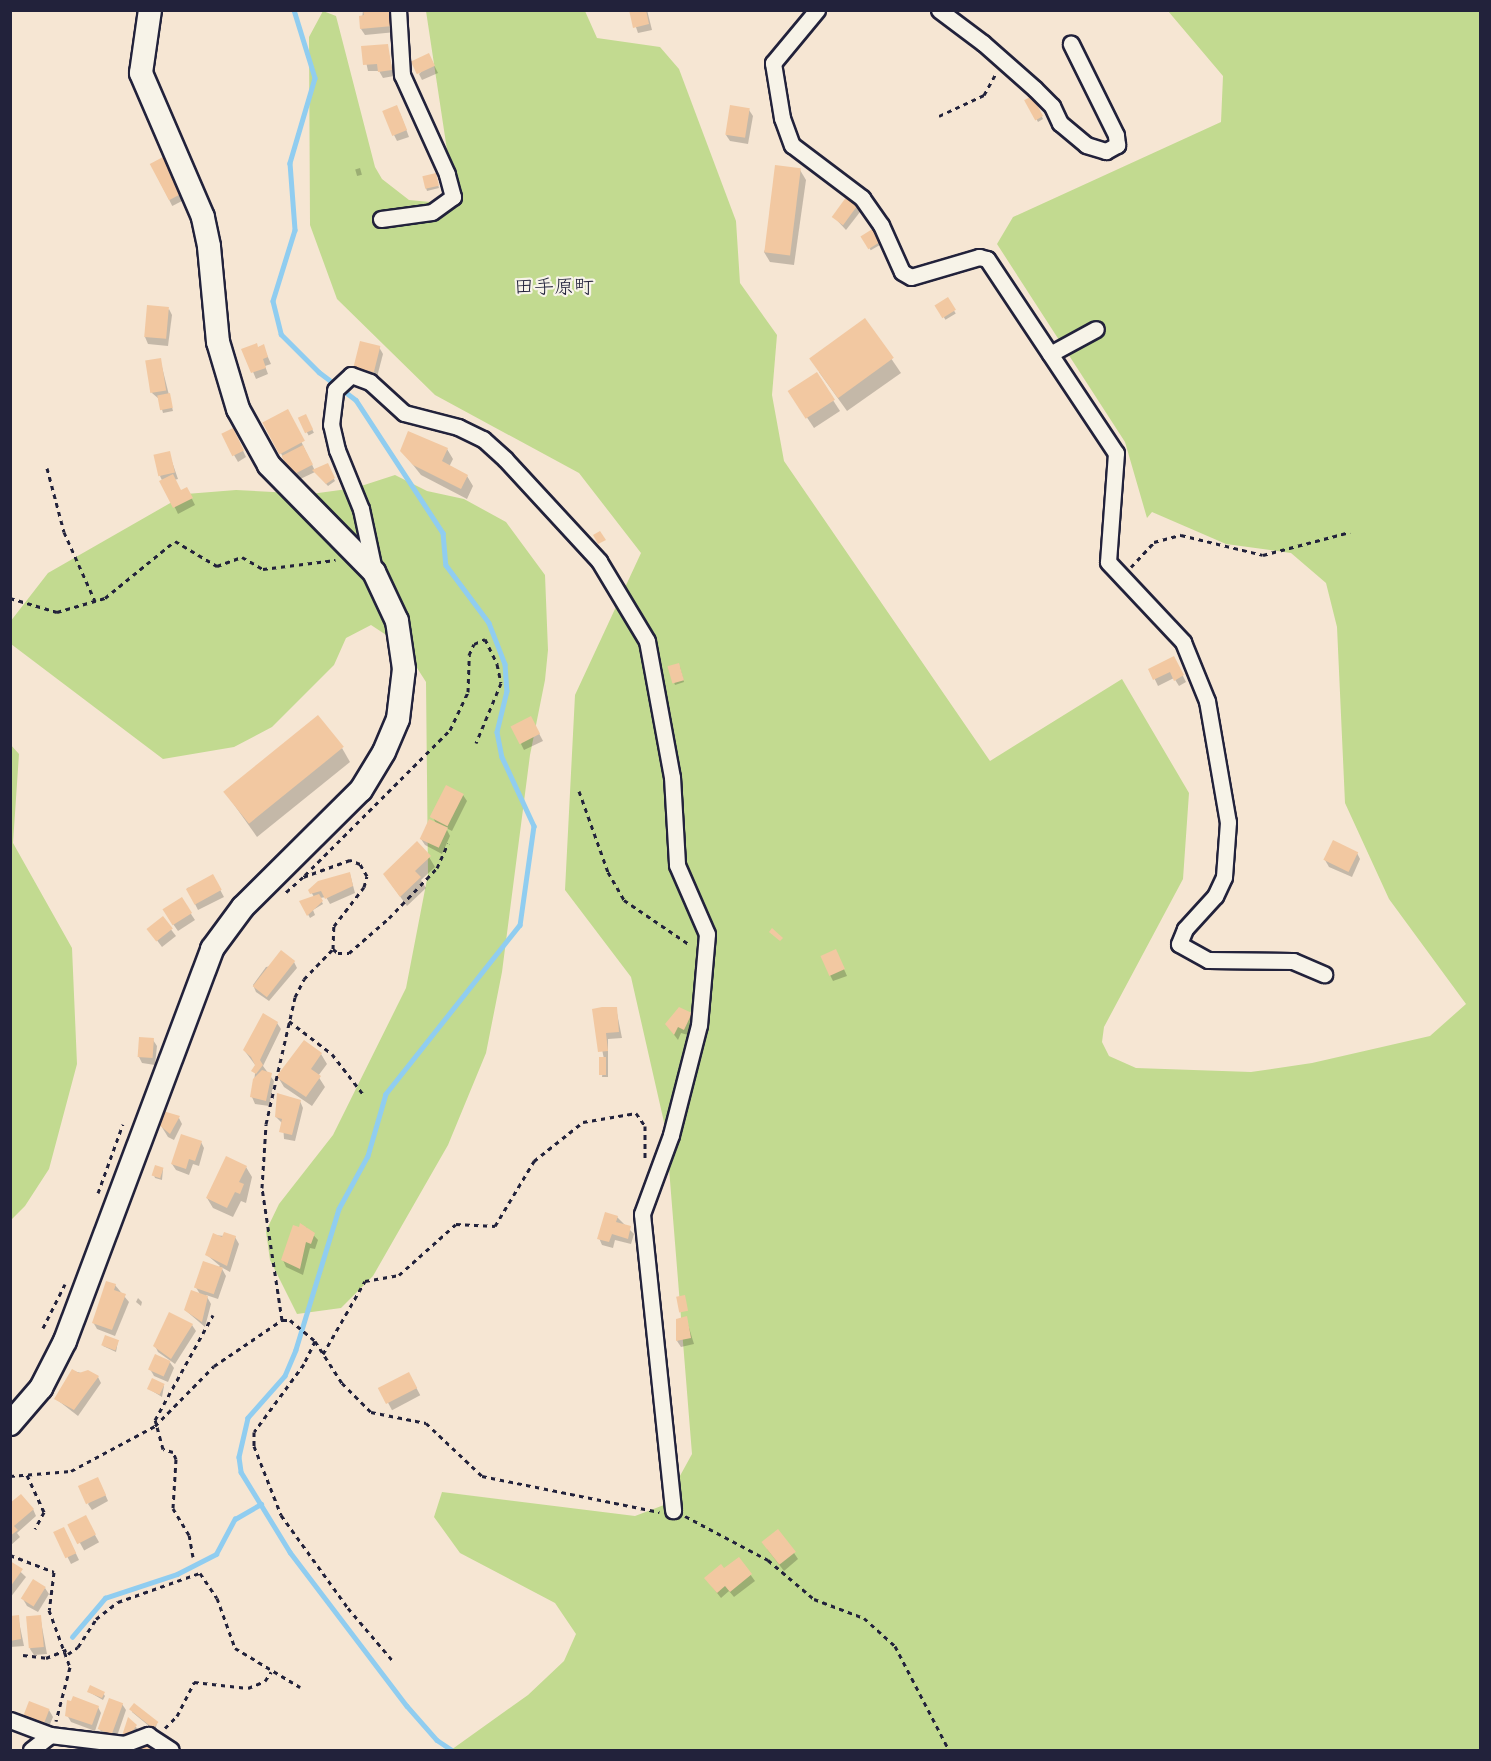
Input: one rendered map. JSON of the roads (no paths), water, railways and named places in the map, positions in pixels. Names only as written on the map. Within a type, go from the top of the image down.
[{"type":"street","points":[[150,10],[141,73],[203,217],[209,246],[218,342],[238,410],[269,465],[374,572]]},
{"type":"street","points":[[381,219],[432,212],[453,197],[447,174],[402,75],[398,10]]},
{"type":"street","points":[[817,10],[773,63],[782,118],[792,145],[862,198],[881,225],[902,272],[911,277],[979,257],[987,259],[1116,453],[1108,562],[1183,642],[1206,701],[1228,822],[1224,877],[1215,896],[1178,939],[1179,944],[1208,960],[1293,961],[1324,974]]},
{"type":"street","points":[[939,10],[983,43],[1052,106],[1060,123],[1086,145],[1106,151],[1116,145],[1116,135],[1071,44]]},
{"type":"street","points":[[1050,354],[1096,329]]},
{"type":"street","points":[[10,1424],[41,1388],[64,1341],[212,949],[243,908],[361,790],[384,752],[398,719],[404,669],[397,621],[374,572],[361,508],[335,442],[331,403],[338,386],[357,375],[404,413],[458,427],[483,439],[576,532],[614,583],[647,641],[672,777],[677,865],[699,909],[707,934],[708,955],[696,1036],[671,1135],[642,1214],[673,1510]]},
{"type":"street","points":[[10,1720],[50,1740],[124,1744],[148,1735],[171,1750]]},
{"type":"street","points":[[31,1750],[50,1740]]},
{"type":"waterway","points":[[294,10],[315,78],[290,163],[295,230],[273,301],[281,334],[319,372],[356,400],[443,533],[446,565],[489,623],[505,664],[507,691],[497,732],[502,757],[534,826],[520,925],[386,1094],[368,1156],[339,1209],[296,1350],[285,1376],[248,1418],[239,1457],[241,1472],[290,1552],[407,1706],[437,1740],[452,1750]]},
{"type":"waterway","points":[[72,1637],[105,1598],[177,1574],[216,1554],[235,1519],[261,1504]]},
{"type":"district","name":"田手原町","points":[[554,286]]}]
